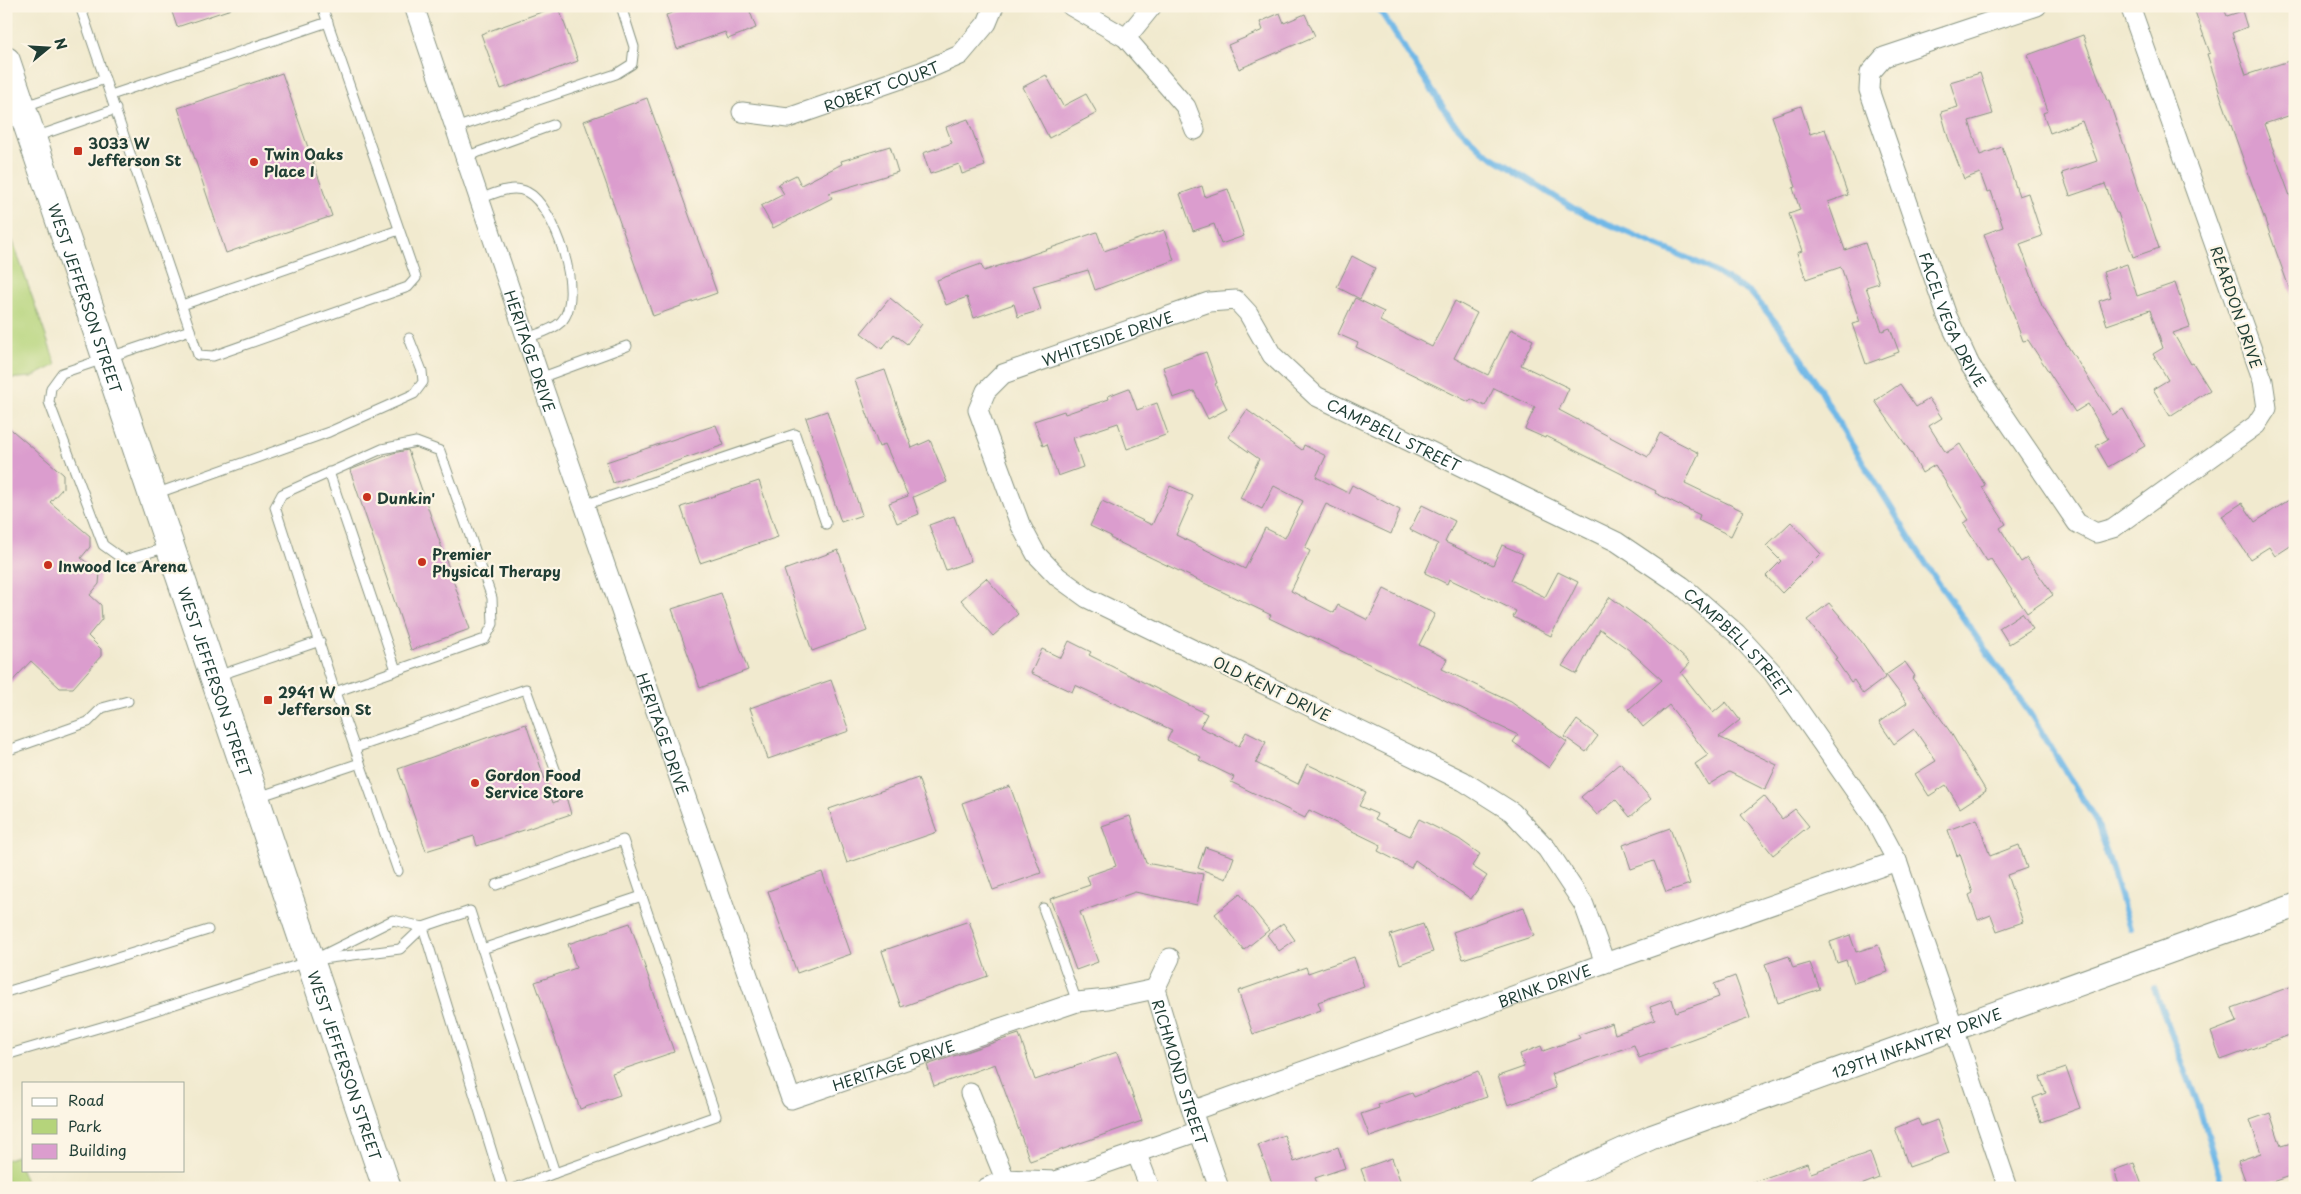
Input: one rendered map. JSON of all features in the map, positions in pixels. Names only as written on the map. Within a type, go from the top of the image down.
[{"type":"main road","name":"WEST JEFFERSON STREET","points":[[6,61],[387,1188]]},
{"type":"street","name":"HERITAGE DRIVE","points":[[414,6],[540,378],[791,1099],[1076,1002],[1108,999],[1155,989]]},
{"type":"street","name":"ROBERT COURT","points":[[742,112],[788,118],[921,72],[960,55],[987,23],[994,6]]},
{"type":"street","points":[[1071,6],[1126,38],[1186,107],[1195,130]]},
{"type":"street","points":[[1126,38],[1152,6]]},
{"type":"street","name":"FACEL VEGA DRIVE","points":[[2037,6],[1884,57],[1870,73],[1869,90],[1947,316],[1970,365],[2077,523],[2096,533]]},
{"type":"street","name":"REARDON DRIVE","points":[[2096,533],[2113,528],[2256,425],[2267,408],[2263,381],[2130,6]]},
{"type":"street","name":"WHITESIDE DRIVE","points":[[986,391],[1003,374],[1210,302],[1236,300]]},
{"type":"street","name":"CAMPBELL STREET","points":[[1236,300],[1248,313],[1272,355],[1316,396],[1617,542],[1682,586],[1737,634],[1773,673],[1874,818],[1897,861],[2008,1188]]},
{"type":"street","name":"OLD KENT DRIVE","points":[[986,391],[978,410],[1020,524],[1036,554],[1058,577],[1088,598],[1462,781],[1512,812],[1547,849],[1584,905],[1605,963]]},
{"type":"street","name":"BRINK DRIVE","points":[[1192,1111],[1897,861]]},
{"type":"street","name":"129TH INFANTRY DRIVE","points":[[1540,1188],[1652,1136],[2295,906]]},
{"type":"street","name":"RICHMOND STREET","points":[[1170,958],[1155,989],[1198,1131],[1219,1188]]},
{"type":"street","points":[[970,1093],[1004,1179]]},
{"type":"street","points":[[986,1188],[1004,1179],[1054,1181],[1198,1131]]},
{"type":"street","points":[[1136,1152],[1150,1188]]},
{"type":"lane","points":[[80,6],[198,355],[214,356],[408,287],[416,278],[322,6]]},
{"type":"lane","points":[[455,128],[616,74],[632,64],[634,47],[621,6]]},
{"type":"lane","points":[[111,95],[328,22]]},
{"type":"lane","points":[[22,107],[105,78]]},
{"type":"lane","points":[[32,138],[116,109]]},
{"type":"lane","points":[[465,157],[553,125]]},
{"type":"lane","points":[[480,199],[511,189],[527,192],[542,203],[555,229],[566,260],[571,290],[570,308],[561,322],[527,338]]},
{"type":"lane","points":[[182,305],[399,230]]},
{"type":"lane","points":[[170,547],[124,560],[103,545],[49,402],[51,388],[62,374],[190,330]]},
{"type":"lane","points":[[152,495],[329,432],[414,394],[423,382],[422,371],[409,338]]},
{"type":"lane","points":[[540,378],[627,346]]},
{"type":"lane","points":[[584,505],[795,434],[826,524]]},
{"type":"lane","points":[[335,692],[485,639],[493,624],[492,598],[440,451],[416,442],[382,449],[282,494],[276,508],[335,692],[398,871]]},
{"type":"lane","points":[[329,472],[396,670]]},
{"type":"lane","points":[[214,677],[320,641]]},
{"type":"lane","points":[[355,748],[526,688],[556,772]]},
{"type":"lane","points":[[6,751],[88,722],[102,708],[128,701]]},
{"type":"lane","points":[[255,798],[360,763]]},
{"type":"lane","points":[[496,886],[623,840],[716,1116],[516,1188]]},
{"type":"lane","points":[[482,949],[642,896]]},
{"type":"lane","points":[[1043,908],[1076,1002]]},
{"type":"lane","points":[[311,961],[400,949],[422,927],[470,911],[555,1173]]},
{"type":"lane","points":[[6,1055],[130,1019],[311,961],[393,920],[422,927]]},
{"type":"lane","points":[[422,927],[503,1188]]},
{"type":"lane","points":[[6,992],[208,930]]},
{"type":"lane","points":[[6,1001],[17,989]]},
{"type":"green space","points":[[6,222],[56,365],[32,377],[6,379]]},
{"type":"green space","points":[[16,1156],[27,1185],[17,1188],[6,1188],[6,1160]]},
{"type":"building","points":[[170,6],[231,6],[231,9],[177,27]]},
{"type":"building","points":[[558,6],[578,61],[501,89],[481,34]]},
{"type":"building","points":[[691,6],[748,6],[756,28],[728,39],[725,32],[677,49],[666,15]]},
{"type":"building","points":[[2193,6],[2223,6],[2227,16],[2242,11],[2247,27],[2232,33],[2246,75],[2295,59],[2295,106],[2289,107],[2291,115],[2264,124],[2295,210],[2295,296],[2292,296],[2221,97],[2207,54],[2210,53]]},
{"type":"building","points":[[1280,13],[1284,23],[1305,14],[1315,36],[1239,69],[1228,45],[1263,30],[1260,22]]},
{"type":"building","points":[[2083,35],[2107,101],[2109,101],[2159,248],[2133,257],[2118,213],[2116,213],[2105,184],[2070,196],[2062,173],[2097,161],[2082,121],[2050,133],[2043,113],[2048,111],[2028,55]]},
{"type":"building","name":"Twin Oaks Place I","points":[[282,73],[332,216],[226,253],[178,108]]},
{"type":"building","points":[[1980,73],[1993,114],[1969,121],[1980,155],[2002,147],[2019,196],[2028,193],[2042,236],[2020,244],[2042,306],[2112,415],[2123,409],[2145,446],[2108,467],[2096,446],[2108,439],[2088,404],[2075,412],[2028,340],[2023,341],[1984,234],[2003,227],[1991,191],[1987,192],[1980,173],[1964,179],[1948,137],[1941,112],[1958,107],[1950,82]]},
{"type":"building","points":[[1046,75],[1063,106],[1086,94],[1097,113],[1049,138],[1023,87]]},
{"type":"building","points":[[647,98],[717,293],[653,316],[584,121]]},
{"type":"building","points":[[1801,106],[1810,134],[1825,129],[1848,195],[1828,202],[1845,250],[1865,243],[1879,283],[1866,287],[1882,331],[1890,328],[1899,352],[1866,364],[1852,324],[1860,322],[1841,267],[1806,279],[1797,253],[1802,251],[1789,214],[1800,210],[1793,188],[1796,187],[1772,116]]},
{"type":"building","points":[[968,119],[985,166],[962,174],[959,164],[930,174],[923,153],[952,143],[946,127]]},
{"type":"building","points":[[890,146],[898,172],[829,193],[832,198],[773,228],[761,206],[784,194],[778,184],[796,175],[801,185],[842,164],[841,161]]},
{"type":"building","points":[[1202,186],[1205,197],[1228,189],[1244,236],[1221,244],[1214,224],[1193,231],[1180,194]]},
{"type":"building","points":[[1164,230],[1174,260],[1095,290],[1088,270],[1033,286],[1041,310],[1018,317],[1014,304],[974,318],[967,297],[946,305],[937,280],[981,264],[984,271],[1097,232],[1104,251]]},
{"type":"building","points":[[1352,256],[1375,268],[1360,299],[1337,287]]},
{"type":"building","points":[[2127,264],[2137,296],[2175,283],[2190,327],[2173,333],[2191,364],[2193,363],[2210,390],[2170,416],[2153,389],[2168,380],[2153,354],[2163,348],[2150,310],[2107,325],[2099,301],[2111,297],[2103,272]]},
{"type":"building","points":[[890,298],[922,324],[907,344],[894,334],[882,349],[861,333]]},
{"type":"building","points":[[1355,298],[1384,312],[1380,321],[1432,347],[1455,301],[1477,313],[1454,358],[1488,375],[1511,329],[1533,340],[1521,365],[1569,388],[1559,410],[1648,457],[1660,433],[1699,453],[1685,483],[1743,511],[1731,536],[1698,520],[1700,515],[1655,493],[1656,491],[1546,436],[1545,438],[1525,429],[1535,407],[1494,388],[1485,406],[1471,399],[1469,402],[1356,347],[1358,343],[1338,334]]},
{"type":"building","points":[[1206,352],[1217,383],[1215,384],[1227,409],[1208,419],[1194,391],[1173,398],[1163,367]]},
{"type":"building","points":[[885,370],[912,448],[930,440],[947,482],[913,497],[919,514],[897,523],[889,503],[908,496],[885,444],[879,447],[855,380]]},
{"type":"building","points":[[1900,384],[1916,407],[1929,399],[1942,418],[1929,426],[1946,453],[1960,444],[1985,485],[1982,487],[2006,524],[2000,528],[2021,562],[2027,558],[2053,595],[2027,613],[1991,559],[1987,561],[1963,523],[1969,520],[1935,465],[1922,473],[1912,454],[1875,401]]},
{"type":"building","points":[[1129,388],[1137,410],[1157,403],[1168,434],[1127,449],[1118,423],[1073,438],[1083,467],[1058,476],[1047,444],[1043,446],[1034,421],[1064,411],[1065,414],[1109,399],[1108,396]]},
{"type":"building","points":[[1247,410],[1302,450],[1304,445],[1326,456],[1316,477],[1348,493],[1352,485],[1400,510],[1391,534],[1326,504],[1305,548],[1310,551],[1291,591],[1334,613],[1338,605],[1368,620],[1384,589],[1435,614],[1419,645],[1447,659],[1442,669],[1511,702],[1567,742],[1549,768],[1513,742],[1518,735],[1269,618],[1271,615],[1110,538],[1111,536],[1090,526],[1102,501],[1152,525],[1170,486],[1193,496],[1176,535],[1245,569],[1265,528],[1285,538],[1303,501],[1274,486],[1262,509],[1240,498],[1259,459],[1228,437]]},
{"type":"building","points":[[827,411],[862,515],[841,522],[806,418]]},
{"type":"building","name":"Inwood Ice Arena","points":[[6,425],[63,474],[63,488],[50,502],[90,536],[90,547],[81,558],[100,573],[99,584],[90,595],[101,605],[102,619],[88,636],[101,649],[101,656],[73,688],[60,688],[31,661],[6,688]]},
{"type":"building","points":[[716,425],[724,445],[613,483],[606,462]]},
{"type":"building","points":[[408,450],[470,629],[411,650],[350,470],[393,453]]},
{"type":"building","points":[[759,481],[778,537],[700,563],[681,507]]},
{"type":"building","points":[[2295,496],[2295,543],[2275,556],[2269,547],[2250,559],[2222,516],[2242,503],[2255,522]]},
{"type":"building","points":[[1422,505],[1455,521],[1445,542],[1493,565],[1502,545],[1523,554],[1511,580],[1545,597],[1558,572],[1578,582],[1551,636],[1513,617],[1516,611],[1449,579],[1447,584],[1425,573],[1438,544],[1410,530]]},
{"type":"building","points":[[954,516],[971,561],[946,570],[929,525]]},
{"type":"building","points":[[1791,522],[1821,554],[1782,593],[1766,576],[1781,561],[1766,546]]},
{"type":"building","points":[[838,550],[867,631],[812,651],[784,570]]},
{"type":"building","points":[[986,578],[1018,614],[993,636],[961,600]]},
{"type":"building","points":[[721,593],[748,670],[700,688],[672,609]]},
{"type":"building","points":[[1610,597],[1647,624],[1690,663],[1681,673],[1713,713],[1726,702],[1740,720],[1719,737],[1777,765],[1765,790],[1729,772],[1708,785],[1695,764],[1708,755],[1669,705],[1643,727],[1629,709],[1662,680],[1629,650],[1600,629],[1577,674],[1562,666]]},
{"type":"building","points":[[1829,603],[1861,641],[1886,677],[1863,694],[1854,680],[1851,682],[1835,659],[1837,658],[1807,620]]},
{"type":"building","points":[[2022,613],[2033,629],[2009,644],[1999,628]]},
{"type":"building","points":[[1069,641],[1091,652],[1089,655],[1207,714],[1200,727],[1239,746],[1246,732],[1266,742],[1256,763],[1298,784],[1307,764],[1366,792],[1359,806],[1377,814],[1375,819],[1410,836],[1419,819],[1459,839],[1480,854],[1472,866],[1487,876],[1471,899],[1415,860],[1411,868],[1378,851],[1381,845],[1309,810],[1305,818],[1231,782],[1234,777],[1199,760],[1201,757],[1167,740],[1172,730],[1075,685],[1072,692],[1031,673],[1042,649],[1061,658]]},
{"type":"building","points":[[1905,662],[1915,676],[1912,678],[1951,733],[1986,791],[1960,808],[1946,785],[1929,796],[1915,774],[1936,761],[1914,729],[1894,744],[1879,722],[1907,703],[1886,675]]},
{"type":"building","points":[[831,680],[849,731],[768,759],[750,708]]},
{"type":"building","points":[[1577,720],[1598,736],[1586,752],[1565,737]]},
{"type":"building","name":"Gordon Food Service Store","points":[[526,724],[553,803],[566,797],[571,814],[477,846],[474,836],[426,851],[398,769]]},
{"type":"building","points":[[1620,763],[1651,799],[1630,817],[1616,800],[1597,815],[1581,797]]},
{"type":"building","points":[[918,778],[937,832],[847,863],[829,809]]},
{"type":"building","points":[[1010,786],[1041,873],[993,890],[962,803]]},
{"type":"building","points":[[1764,796],[1782,819],[1795,809],[1809,826],[1773,855],[1741,815]]},
{"type":"building","points":[[1130,816],[1146,863],[1203,874],[1197,905],[1135,892],[1080,912],[1098,962],[1076,970],[1050,899],[1090,885],[1087,876],[1116,866],[1102,826]]},
{"type":"building","points":[[1977,819],[1990,856],[2019,845],[2027,868],[2007,875],[2023,922],[1997,931],[1991,915],[1978,920],[1969,895],[1973,893],[1960,854],[1957,856],[1948,830]]},
{"type":"building","points":[[1670,828],[1690,884],[1666,892],[1654,861],[1631,869],[1623,845]]},
{"type":"building","points":[[1205,847],[1234,857],[1226,879],[1198,868]]},
{"type":"building","points":[[822,872],[851,954],[797,973],[768,891]]},
{"type":"building","points":[[1240,894],[1269,930],[1244,950],[1215,914]]},
{"type":"building","points":[[1524,907],[1534,936],[1463,959],[1453,932]]},
{"type":"building","points":[[969,921],[988,976],[901,1007],[882,951]]},
{"type":"building","points":[[630,923],[674,1052],[612,1073],[620,1095],[580,1109],[535,982],[576,968],[568,944]]},
{"type":"building","points":[[1283,923],[1295,940],[1279,951],[1267,935]]},
{"type":"building","points":[[1423,924],[1433,952],[1400,964],[1390,935]]},
{"type":"building","points":[[1850,935],[1856,952],[1878,945],[1888,972],[1854,983],[1846,960],[1837,963],[1830,942]]},
{"type":"building","points":[[1789,956],[1793,968],[1810,963],[1820,989],[1778,1003],[1765,964]]},
{"type":"building","points":[[1354,957],[1364,986],[1318,1002],[1321,1010],[1253,1034],[1238,991],[1306,967],[1308,973]]},
{"type":"building","points":[[1735,976],[1750,1018],[1639,1058],[1634,1045],[1551,1074],[1556,1088],[1508,1105],[1498,1076],[1524,1067],[1520,1054],[1541,1046],[1543,1051],[1580,1038],[1578,1035],[1612,1023],[1615,1034],[1655,1020],[1650,1007],[1672,999],[1676,1012],[1719,997],[1714,984]]},
{"type":"building","points":[[2295,985],[2295,1033],[2221,1060],[2211,1032],[2237,1022],[2232,1008]]},
{"type":"building","points":[[1019,1034],[1035,1080],[1117,1052],[1142,1121],[1030,1161],[995,1064],[934,1086],[927,1065]]},
{"type":"building","points":[[2066,1068],[2080,1108],[2041,1122],[2033,1098],[2046,1093],[2040,1077]]},
{"type":"building","points":[[1478,1071],[1487,1097],[1370,1137],[1361,1114],[1379,1108],[1378,1105],[1412,1093],[1414,1097]]},
{"type":"building","points":[[2270,1113],[2281,1146],[2295,1142],[2295,1174],[2255,1188],[2248,1188],[2238,1161],[2261,1153],[2250,1120]]},
{"type":"building","points":[[1918,1119],[1921,1126],[1937,1120],[1949,1153],[1909,1167],[1895,1128]]},
{"type":"building","points":[[1284,1135],[1294,1162],[1338,1147],[1345,1168],[1315,1178],[1319,1188],[1274,1188],[1258,1145]]},
{"type":"building","points":[[1870,1152],[1879,1178],[1853,1188],[1745,1188],[1745,1185],[1807,1163],[1811,1173]]},
{"type":"building","points":[[1392,1158],[1401,1183],[1389,1188],[1368,1188],[1361,1169]]},
{"type":"building","points":[[2134,1163],[2143,1188],[2120,1188],[2114,1170]]},
{"type":"waterway","points":[[1377,6],[1452,121],[1483,151],[1576,210],[1703,265],[1752,294],[1782,330],[1814,378],[1838,422],[1933,575],[2031,715],[2097,822],[2130,928]]},
{"type":"waterway","points":[[2154,988],[2199,1107],[2223,1188]]},
{"type":"place","name":"3033 W Jefferson St","points":[[78,151]]},
{"type":"place","name":"Twin Oaks Place I","points":[[254,162]]},
{"type":"place","name":"Dunkin'","points":[[367,497]]},
{"type":"place","name":"Premier Physical Therapy","points":[[422,562]]},
{"type":"place","name":"Inwood Ice Arena","points":[[48,565]]},
{"type":"place","name":"2941 W Jefferson St","points":[[268,700]]},
{"type":"place","name":"Gordon Food Service Store","points":[[475,783]]}]
